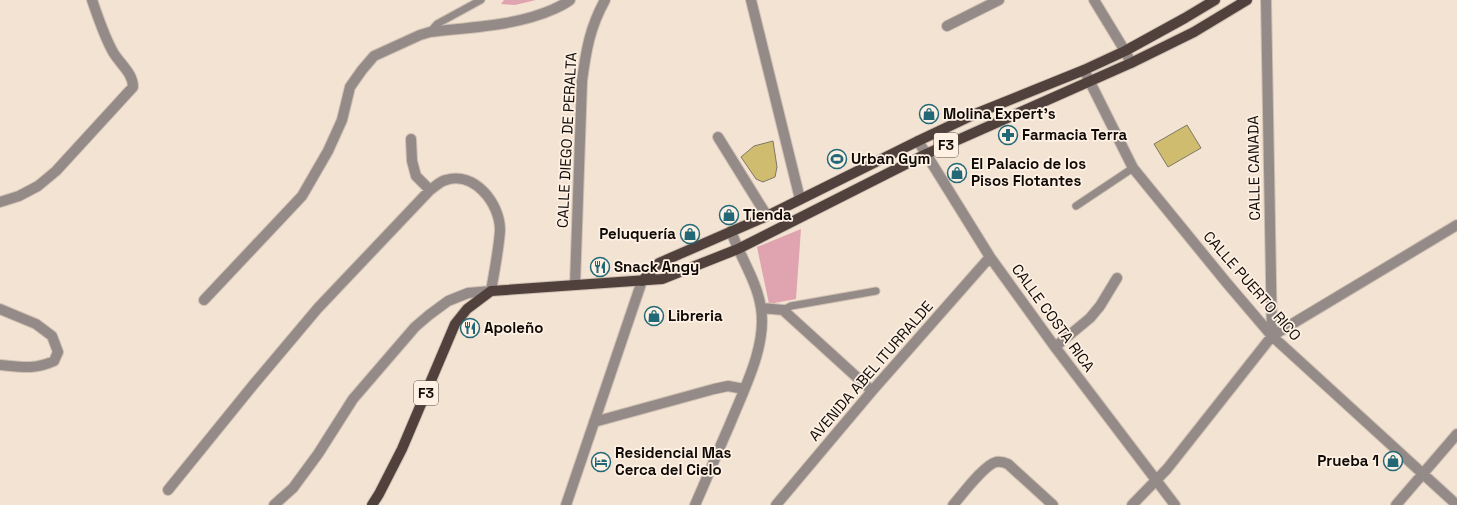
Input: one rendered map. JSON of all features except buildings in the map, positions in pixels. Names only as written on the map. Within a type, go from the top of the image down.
[{"type":"main road","name":"F3","points":[[642,281],[659,263],[767,216],[975,114],[1084,70],[1185,18],[1214,0]]},
{"type":"main road","name":"F3","points":[[372,505],[402,449],[455,324],[467,309],[491,291],[662,279],[738,249],[926,154],[1131,63],[1194,32],[1247,0]]},
{"type":"street","points":[[0,202],[19,196],[38,186],[56,170],[133,87],[133,80],[113,52],[92,0]]},
{"type":"street","points":[[204,300],[302,196],[328,151],[342,120],[350,87],[374,56],[430,32],[518,22],[541,15],[570,0]]},
{"type":"street","name":"CALLE DIEGO DE PERALTA","points":[[575,286],[584,67],[590,32],[605,0]]},
{"type":"street","points":[[751,0],[800,199]]},
{"type":"street","points":[[947,26],[999,0]]},
{"type":"street","points":[[1094,0],[1125,50],[1131,63]]},
{"type":"street","name":"CALLE CANADA","points":[[1266,0],[1272,336]]},
{"type":"street","name":"CALLE PUERTO RICO","points":[[1084,70],[1133,168],[1272,336],[1457,505]]},
{"type":"street","points":[[718,137],[767,216]]},
{"type":"street","points":[[411,140],[412,162],[416,176],[430,190]]},
{"type":"street","name":"CALLE COSTA RICA","points":[[918,141],[990,257],[1055,347],[1175,505]]},
{"type":"street","points":[[168,490],[318,308],[430,190],[445,180],[458,179],[470,181],[485,192],[494,205],[500,229],[491,291],[468,293],[448,301],[415,327],[353,399],[318,454],[293,488],[274,505]]},
{"type":"street","points":[[1132,505],[1167,469],[1272,336],[1457,225]]},
{"type":"street","points":[[695,505],[744,389],[754,362],[761,331],[761,308],[758,295],[731,231]]},
{"type":"street","name":"AVENIDA ABEL ITURRALDE","points":[[776,505],[872,391],[990,257]]},
{"type":"street","points":[[1055,347],[1090,318],[1100,306],[1117,278]]},
{"type":"street","points":[[566,505],[642,281]]},
{"type":"street","points":[[761,308],[783,310],[872,391]]},
{"type":"street","points":[[0,309],[36,324],[52,336],[58,352],[54,361],[41,367],[0,365]]},
{"type":"street","points":[[594,422],[714,389],[728,386],[744,389]]},
{"type":"street","points":[[1396,505],[1457,434]]},
{"type":"street","points":[[953,505],[984,469],[990,464],[1003,461],[1053,505]]},
{"type":"lane","points":[[430,32],[437,24],[481,0]]},
{"type":"lane","points":[[1076,206],[1133,168]]},
{"type":"lane","points":[[783,310],[791,306],[876,291]]},
{"type":"shaded area","points":[[504,0],[536,0],[515,5],[501,4]]},
{"type":"shaded area","points":[[801,229],[796,299],[769,304],[757,247]]},
{"type":"place","name":"Molina Expert's","points":[[929,114]]},
{"type":"place","name":"Farmacia Terra","points":[[1008,135]]},
{"type":"place","name":"Urban Gym","points":[[837,159]]},
{"type":"place","name":"El Palacio de los Pisos Flotantes","points":[[957,173]]},
{"type":"place","name":"Tienda","points":[[729,215]]},
{"type":"place","name":"Peluquería","points":[[690,234]]},
{"type":"place","name":"Snack Angy","points":[[600,267]]},
{"type":"place","name":"Libreria","points":[[654,316]]},
{"type":"place","name":"Apoleño","points":[[470,328]]},
{"type":"place","name":"Prueba 1","points":[[1393,461]]},
{"type":"place","name":"Residencial Mas Cerca del Cielo","points":[[601,462]]}]
